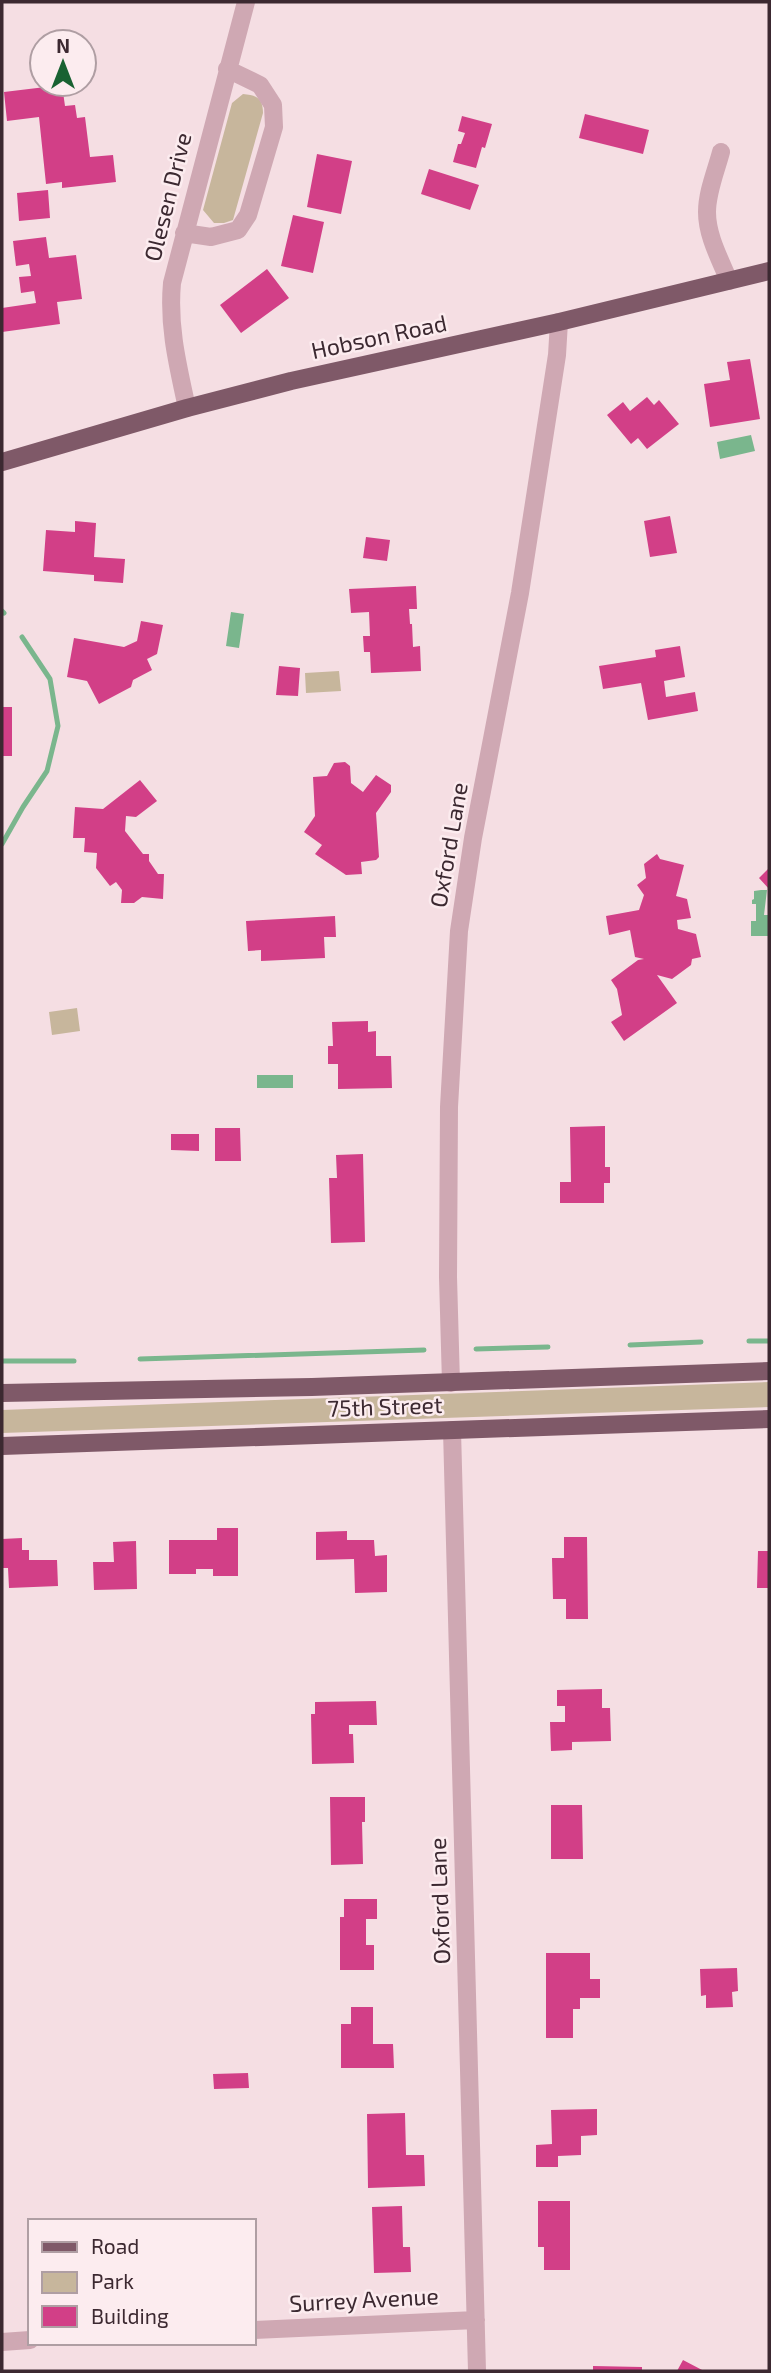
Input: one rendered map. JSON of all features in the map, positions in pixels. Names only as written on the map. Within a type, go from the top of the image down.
[{"type":"main road","name":"Hobson Road","points":[[2,462],[187,408],[769,271]]},
{"type":"main road","name":"75th Street","points":[[2,1393],[451,1383],[769,1371]]},
{"type":"main road","name":"75th Street","points":[[2,1446],[769,1419]]},
{"type":"street","name":"Olesen Drive","points":[[187,408],[172,337],[172,284],[246,2]]},
{"type":"street","points":[[184,233],[211,236],[238,230],[248,215],[274,127],[273,105],[260,85],[227,69]]},
{"type":"street","points":[[721,152],[708,199],[707,219],[729,281]]},
{"type":"street","name":"Oxford Lane","points":[[451,1383],[448,1277],[449,1107],[459,931],[473,838],[520,593],[557,355],[559,322]]},
{"type":"street","name":"Oxford Lane","points":[[452,1430],[477,2371]]},
{"type":"street","name":"Surrey Avenue","points":[[256,2330],[476,2320]]},
{"type":"street","points":[[2,2342],[28,2340]]},
{"type":"green space","points":[[243,94],[258,98],[263,113],[233,220],[214,223],[203,210],[232,103]]},
{"type":"green space","points":[[339,671],[341,691],[306,693],[305,673]]},
{"type":"green space","points":[[77,1008],[80,1031],[52,1035],[49,1012]]},
{"type":"green space","points":[[769,1382],[769,1407],[2,1433],[2,1410]]},
{"type":"shaded area","points":[[751,435],[755,451],[720,459],[717,442]]},
{"type":"shaded area","points":[[231,612],[244,614],[239,648],[226,646]]},
{"type":"shaded area","points":[[767,890],[764,915],[768,915],[769,936],[751,936],[751,921],[756,921],[756,904],[752,904],[754,891]]},
{"type":"shaded area","points":[[257,1075],[293,1075],[293,1088],[257,1088]]},
{"type":"building","points":[[28,89],[28,98],[64,98],[65,106],[75,105],[77,118],[85,117],[90,157],[113,155],[116,182],[62,188],[62,182],[46,184],[39,117],[7,121],[4,92]]},
{"type":"building","points":[[585,114],[649,130],[643,154],[579,138]]},
{"type":"building","points":[[462,116],[492,124],[476,168],[453,162],[458,144],[461,144],[465,133],[458,131]]},
{"type":"building","points":[[317,154],[352,161],[341,214],[307,207]]},
{"type":"building","points":[[429,169],[479,185],[470,210],[421,194]]},
{"type":"building","points":[[48,190],[50,218],[19,221],[17,193]]},
{"type":"building","points":[[293,215],[324,222],[313,273],[281,266]]},
{"type":"building","points":[[46,237],[49,258],[76,255],[82,299],[57,302],[60,324],[2,332],[2,308],[36,303],[34,291],[21,293],[19,277],[31,276],[29,264],[16,266],[13,241]]},
{"type":"building","points":[[267,269],[289,298],[241,333],[220,305]]},
{"type":"building","points":[[750,359],[760,419],[710,427],[704,384],[730,380],[727,362]]},
{"type":"building","points":[[647,397],[654,405],[659,400],[679,424],[647,449],[638,438],[631,444],[607,415],[623,402],[630,411]]},
{"type":"building","points":[[670,516],[677,553],[650,557],[644,521]]},
{"type":"building","points":[[75,521],[96,523],[94,557],[125,559],[123,583],[94,581],[94,575],[43,571],[46,530],[75,532]]},
{"type":"building","points":[[366,537],[390,540],[387,561],[363,558]]},
{"type":"building","points":[[416,586],[417,609],[409,609],[413,647],[420,646],[421,671],[371,673],[370,652],[364,652],[363,636],[370,636],[369,612],[351,613],[349,589]]},
{"type":"building","points":[[141,621],[163,625],[157,654],[147,659],[152,670],[133,680],[131,687],[99,704],[87,681],[67,677],[74,638],[124,647],[137,641]]},
{"type":"building","points":[[680,646],[685,677],[664,681],[666,697],[695,692],[698,711],[648,720],[641,683],[603,689],[599,666],[656,657],[655,650]]},
{"type":"building","points":[[279,666],[300,668],[298,696],[276,695]]},
{"type":"building","points":[[2,707],[12,707],[12,756],[2,756]]},
{"type":"building","points":[[345,762],[350,766],[351,783],[363,792],[376,775],[391,785],[391,792],[376,813],[379,857],[361,862],[362,874],[346,875],[315,854],[322,845],[304,832],[315,816],[313,777],[327,776],[334,763]]},
{"type":"building","points":[[140,780],[157,801],[136,817],[126,816],[125,831],[143,854],[149,854],[149,861],[158,874],[164,874],[163,899],[142,897],[134,903],[121,903],[122,890],[116,882],[110,886],[96,868],[97,853],[84,852],[85,838],[73,838],[75,807],[103,809]]},
{"type":"building","points":[[657,854],[660,859],[684,865],[676,896],[687,899],[691,918],[677,920],[678,929],[696,934],[701,957],[692,959],[691,965],[672,979],[657,975],[677,1003],[624,1041],[611,1022],[622,1015],[617,989],[611,980],[638,960],[644,959],[635,957],[630,930],[609,935],[606,916],[639,910],[644,895],[637,885],[646,878],[644,864]]},
{"type":"building","points":[[769,868],[769,889],[759,878]]},
{"type":"building","points":[[335,916],[336,937],[324,937],[325,958],[261,961],[261,950],[248,951],[246,921]]},
{"type":"building","points":[[368,1021],[368,1032],[376,1031],[376,1056],[391,1056],[392,1088],[338,1089],[338,1064],[328,1064],[328,1046],[333,1046],[332,1022]]},
{"type":"building","points":[[605,1126],[605,1167],[610,1167],[610,1183],[604,1183],[604,1203],[560,1203],[560,1182],[571,1182],[570,1127]]},
{"type":"building","points":[[215,1128],[240,1128],[241,1161],[215,1161]]},
{"type":"building","points":[[171,1134],[199,1134],[199,1151],[171,1150]]},
{"type":"building","points":[[363,1154],[365,1242],[331,1243],[329,1178],[337,1178],[336,1155]]},
{"type":"building","points":[[217,1528],[238,1528],[238,1576],[213,1576],[213,1569],[196,1569],[196,1574],[169,1574],[169,1540],[217,1540]]},
{"type":"building","points":[[347,1531],[347,1540],[374,1540],[375,1556],[387,1555],[387,1592],[355,1593],[354,1559],[316,1560],[316,1532]]},
{"type":"building","points":[[564,1537],[587,1537],[588,1619],[566,1619],[566,1599],[553,1599],[552,1558],[564,1558]]},
{"type":"building","points":[[22,1538],[22,1550],[29,1550],[29,1560],[57,1560],[58,1586],[9,1588],[8,1568],[2,1568],[2,1539]]},
{"type":"building","points":[[136,1541],[137,1589],[94,1590],[93,1562],[114,1562],[113,1542]]},
{"type":"building","points":[[758,1551],[769,1551],[769,1588],[757,1588]]},
{"type":"building","points":[[602,1689],[602,1708],[610,1708],[611,1741],[572,1742],[572,1750],[551,1751],[550,1722],[565,1722],[565,1706],[557,1706],[557,1690]]},
{"type":"building","points":[[376,1701],[377,1725],[349,1725],[349,1734],[353,1734],[354,1763],[312,1764],[311,1714],[315,1714],[315,1702]]},
{"type":"building","points":[[330,1797],[365,1797],[365,1822],[362,1822],[363,1864],[331,1865]]},
{"type":"building","points":[[551,1805],[582,1805],[583,1859],[551,1859]]},
{"type":"building","points":[[344,1899],[377,1899],[377,1919],[366,1919],[366,1945],[374,1945],[374,1970],[340,1970],[340,1917],[344,1917]]},
{"type":"building","points":[[546,1953],[590,1953],[590,1979],[600,1979],[600,1998],[580,1998],[580,2009],[573,2009],[573,2038],[546,2038]]},
{"type":"building","points":[[737,1968],[738,1991],[732,1992],[733,2007],[706,2008],[706,1995],[701,1996],[700,1969]]},
{"type":"building","points":[[351,2007],[373,2007],[373,2044],[393,2044],[394,2068],[341,2068],[341,2024],[351,2024]]},
{"type":"building","points":[[248,2073],[249,2088],[214,2089],[213,2074]]},
{"type":"building","points":[[597,2109],[597,2135],[581,2136],[581,2155],[558,2156],[558,2167],[536,2167],[536,2145],[552,2144],[551,2110]]},
{"type":"building","points":[[405,2113],[406,2155],[424,2155],[425,2186],[368,2188],[367,2114]]},
{"type":"building","points":[[538,2201],[570,2201],[570,2270],[544,2270],[544,2247],[538,2247]]},
{"type":"building","points":[[402,2206],[403,2247],[410,2247],[411,2272],[374,2273],[372,2207]]},
{"type":"building","points":[[683,2360],[704,2371],[677,2371]]},
{"type":"building","points":[[593,2366],[642,2367],[642,2371],[593,2371]]},
{"type":"waterway","points":[[2,844],[47,771],[58,726],[50,679],[22,637]]},
{"type":"waterway","points":[[749,1341],[769,1341]]},
{"type":"waterway","points":[[630,1345],[701,1342]]},
{"type":"waterway","points":[[476,1349],[548,1347]]},
{"type":"waterway","points":[[140,1359],[424,1350]]},
{"type":"waterway","points":[[2,1361],[74,1361]]}]
